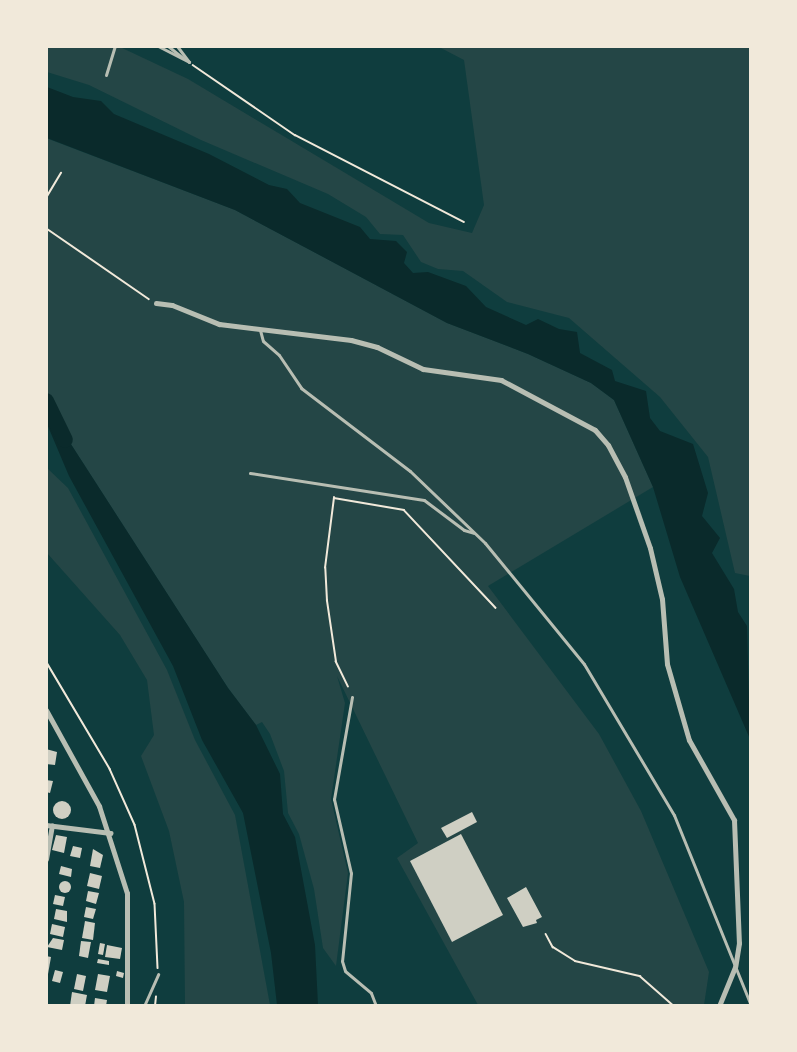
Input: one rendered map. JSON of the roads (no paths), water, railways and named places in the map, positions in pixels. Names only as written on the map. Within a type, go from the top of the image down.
[{"type":"street","points":[[156,303],[172,305],[219,324],[351,340],[377,347],[423,369],[509,383],[595,430],[608,445],[625,477],[650,548],[662,599],[667,664],[689,740],[734,820],[739,921],[735,967],[719,1005]]},
{"type":"street","points":[[46,710],[111,833],[127,893],[127,1005]]},
{"type":"street","points":[[46,859],[49,825],[111,833]]},
{"type":"lane","points":[[106,75],[114,46]]},
{"type":"lane","points":[[158,46],[189,62]]},
{"type":"lane","points":[[168,46],[189,62]]},
{"type":"lane","points":[[177,46],[189,62]]},
{"type":"lane","points":[[260,330],[263,341],[279,355],[301,388],[410,471],[476,534],[527,590],[584,664],[634,742],[674,815],[750,1004]]},
{"type":"lane","points":[[250,473],[424,500],[464,531],[476,534]]},
{"type":"lane","points":[[352,697],[334,798],[351,873],[342,961],[345,970],[370,993],[376,1005]]},
{"type":"lane","points":[[144,1005],[158,974]]},
{"type":"waterway","points":[[46,401],[65,440]]}]
